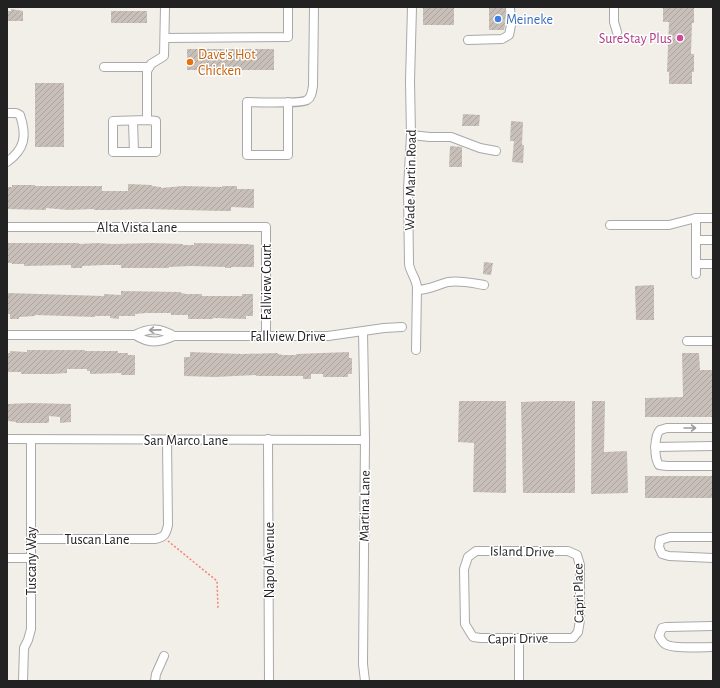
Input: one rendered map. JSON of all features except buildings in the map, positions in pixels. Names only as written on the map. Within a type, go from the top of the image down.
[{"type":"street","points":[[147,120],[147,71],[151,64],[164,56],[165,7]]},
{"type":"street","points":[[165,38],[288,37],[288,7]]},
{"type":"street","points":[[288,102],[288,155],[247,154],[247,102],[288,102],[302,102],[308,100],[312,94],[314,7]]},
{"type":"street","name":"Wade Martin Road","points":[[412,7],[410,81],[411,135],[408,189],[409,264],[410,270],[417,282],[416,350]]},
{"type":"street","points":[[468,40],[502,39],[509,35],[511,25],[510,7]]},
{"type":"street","points":[[614,7],[614,22],[617,32]]},
{"type":"street","points":[[104,67],[149,67]]},
{"type":"street","points":[[7,113],[16,113],[20,115],[23,122],[23,145],[19,152],[7,162]]},
{"type":"street","points":[[113,121],[133,121],[156,121],[156,152],[113,152],[113,121]]},
{"type":"street","points":[[133,121],[134,152]]},
{"type":"street","points":[[411,135],[452,137],[480,148],[496,150]]},
{"type":"street","points":[[696,218],[696,274]]},
{"type":"street","points":[[610,225],[669,225],[696,218],[713,218]]},
{"type":"street","name":"Alta Vista Lane","points":[[7,227],[266,227]]},
{"type":"street","name":"Fallview Court","points":[[266,227],[266,336]]},
{"type":"street","points":[[696,240],[713,240]]},
{"type":"street","points":[[696,264],[713,264]]},
{"type":"street","points":[[417,290],[430,289],[448,282],[461,281],[484,285]]},
{"type":"street","name":"Fallview Drive","points":[[7,335],[136,335],[145,341],[164,341],[174,336],[328,336],[402,327]]},
{"type":"street","name":"Martina Lane","points":[[363,332],[365,440],[362,664],[365,681]]},
{"type":"street","points":[[687,341],[713,341]]},
{"type":"street","points":[[713,428],[666,428],[661,430],[658,434],[655,447],[657,462],[659,465],[713,466]]},
{"type":"street","name":"San Marco Lane","points":[[7,439],[365,440]]},
{"type":"street","name":"Tuscany Way","points":[[23,681],[24,648],[31,629],[31,439]]},
{"type":"street","name":"Napol Avenue","points":[[268,439],[269,681]]},
{"type":"street","points":[[163,538],[167,534],[168,525],[167,440]]},
{"type":"street","points":[[655,447],[713,446]]},
{"type":"street","points":[[713,537],[670,537],[660,540],[659,547],[662,554],[669,556],[713,558]]},
{"type":"street","name":"Tuscan Lane","points":[[32,540],[155,540],[163,538]]},
{"type":"street","name":"Island Drive","points":[[468,630],[465,624],[464,569],[468,557],[476,551],[568,552]]},
{"type":"street","name":"Capri Place","points":[[568,552],[577,555],[580,565],[580,620],[578,632],[573,638]]},
{"type":"street","points":[[7,558],[32,558]]},
{"type":"street","points":[[713,626],[666,627],[662,628],[659,636],[663,643],[667,645],[688,648],[713,647]]},
{"type":"street","name":"Capri Drive","points":[[468,630],[473,637],[481,638],[573,638]]},
{"type":"street","points":[[519,638],[519,681]]},
{"type":"street","points":[[155,681],[156,674],[164,656]]},
{"type":"path","points":[[163,538],[217,581],[218,608]]},
{"type":"place","name":"Meineke","points":[[498,19]]},
{"type":"place","name":"SureStay Plus","points":[[680,38]]},
{"type":"place","name":"Dave's Hot Chicken","points":[[190,62]]}]
